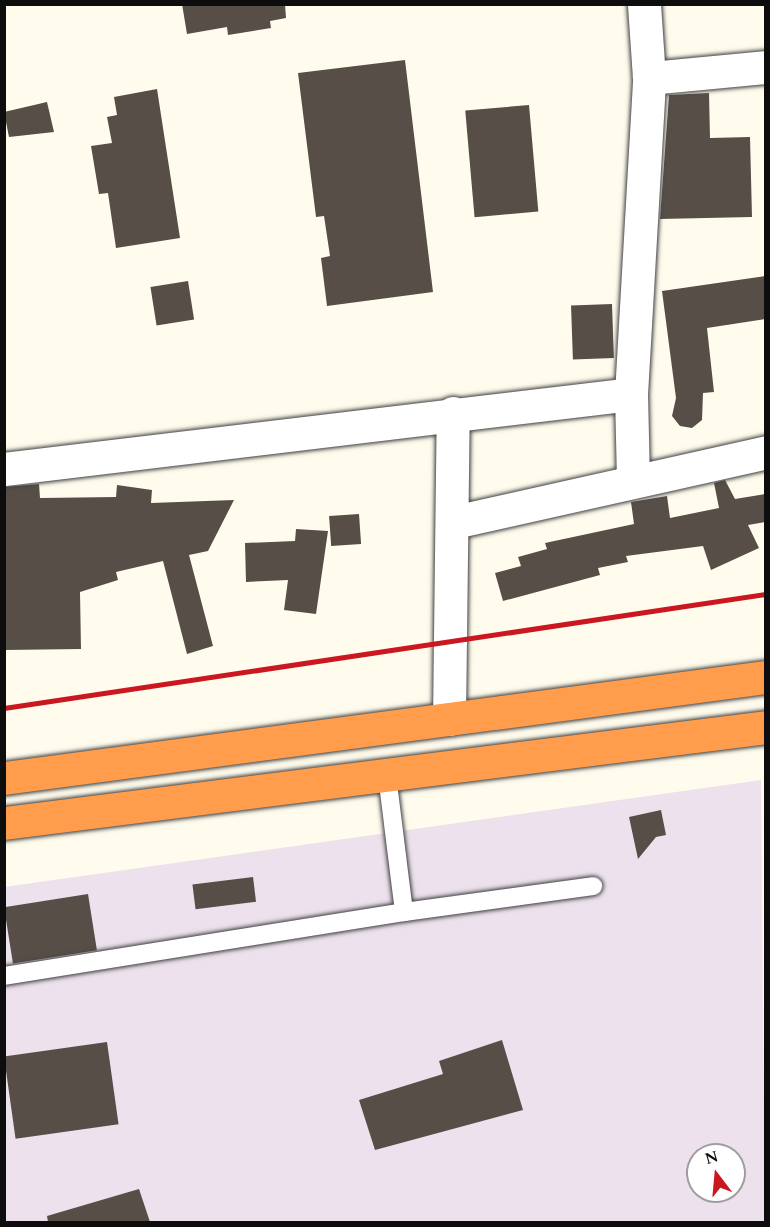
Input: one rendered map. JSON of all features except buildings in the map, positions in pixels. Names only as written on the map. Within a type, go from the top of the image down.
[{"type":"highway","points":[[4,778],[765,677]]},
{"type":"highway","points":[[4,823],[765,727]]},
{"type":"street","points":[[633,482],[631,394],[649,78],[645,4]]},
{"type":"street","points":[[649,78],[765,67]]},
{"type":"street","points":[[4,469],[453,413],[631,394]]},
{"type":"street","points":[[449,719],[454,522],[453,413]]},
{"type":"street","points":[[454,522],[765,452]]},
{"type":"lane","points":[[387,775],[404,912]]},
{"type":"lane","points":[[4,975],[404,912],[593,886]]},
{"type":"shaded area","points":[[761,780],[765,1222],[5,1222],[4,887]]},
{"type":"railway","points":[[4,708],[766,594]]}]
